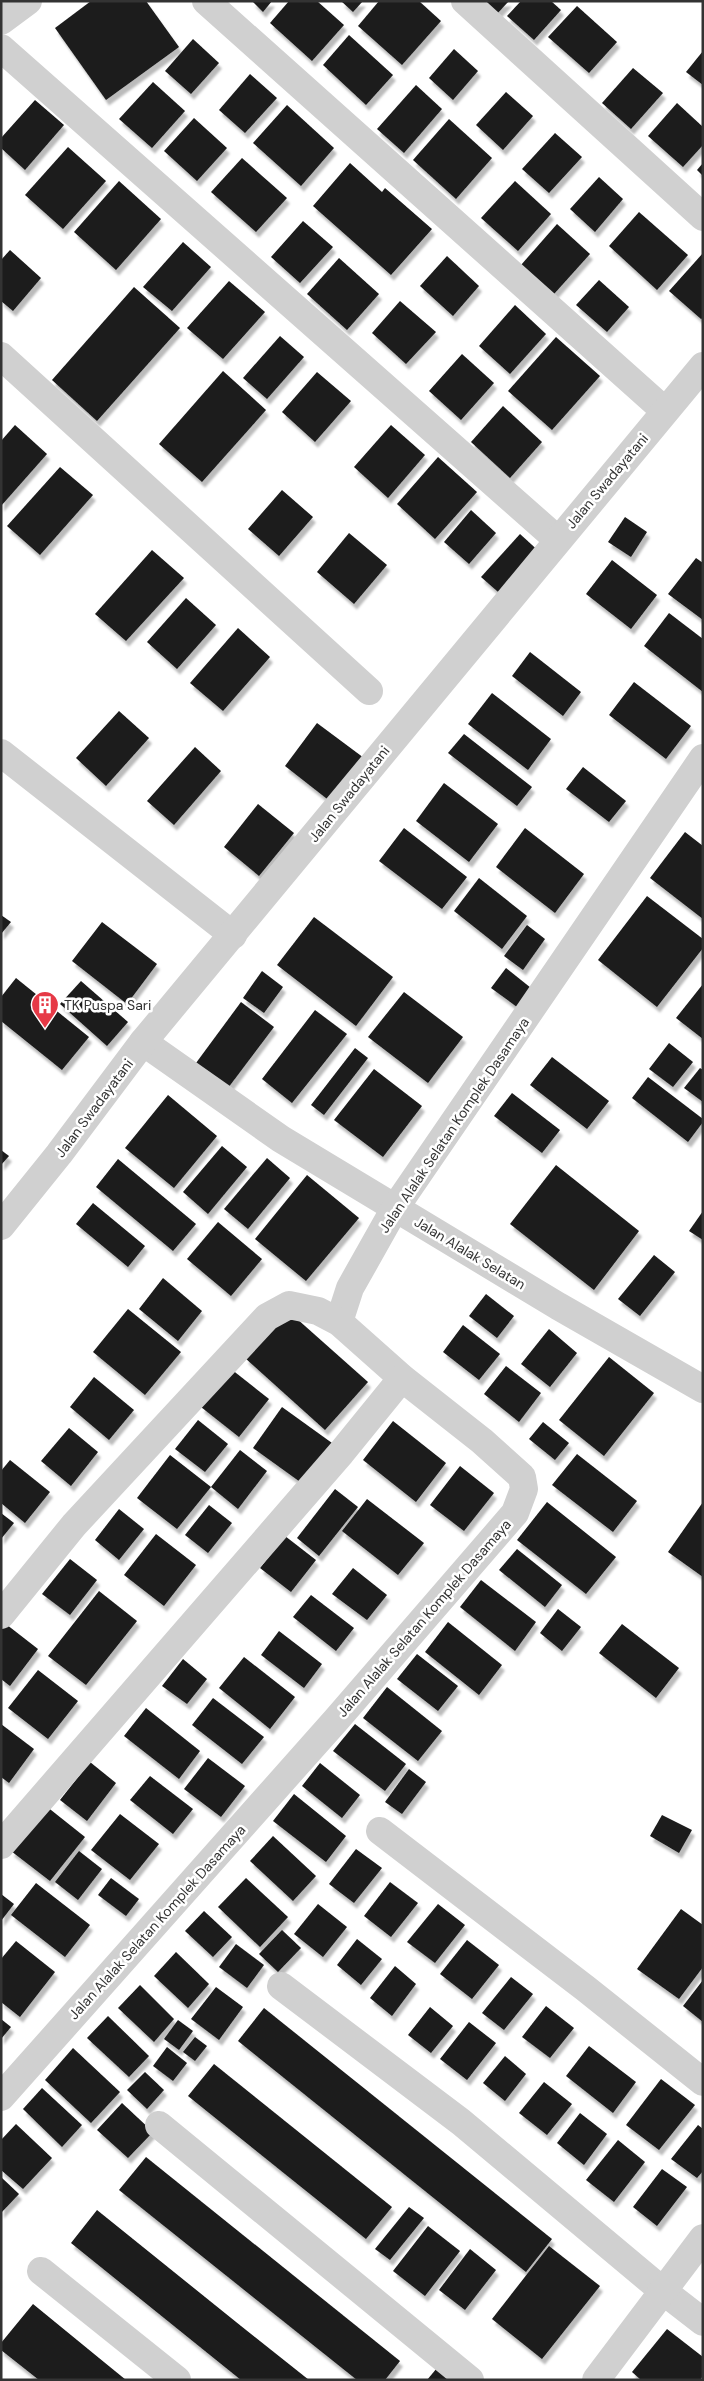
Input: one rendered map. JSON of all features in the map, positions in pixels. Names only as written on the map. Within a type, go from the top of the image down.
[{"type":"street","points":[[1,21],[28,1]]},
{"type":"street","points":[[206,1],[666,411]]},
{"type":"street","points":[[465,1],[703,217]]},
{"type":"street","points":[[1,48],[558,540]]},
{"type":"street","points":[[1,356],[369,691]]},
{"type":"street","name":"Jalan Swadayatani","points":[[1,1226],[60,1154],[143,1042],[703,366]]},
{"type":"street","points":[[1,753],[233,935]]},
{"type":"street","name":"Jalan Alalak Selatan Komplek Dasamaya","points":[[1,2097],[292,1770],[515,1513],[524,1489],[522,1477],[482,1441],[402,1378],[339,1322],[350,1288],[396,1208],[703,758]]},
{"type":"street","name":"Jalan Alalak Selatan","points":[[143,1042],[281,1139],[558,1306],[703,1389]]},
{"type":"street","points":[[1,1615],[74,1525],[267,1317],[289,1305],[318,1311],[339,1322]]},
{"type":"street","points":[[1,1845],[341,1453],[402,1378]]},
{"type":"street","points":[[380,1832],[585,1988],[703,2082]]},
{"type":"street","points":[[281,1986],[461,2122],[663,2291],[703,2322]]},
{"type":"street","points":[[159,2124],[470,2380]]},
{"type":"street","points":[[596,2380],[703,2238]]},
{"type":"street","points":[[41,2271],[177,2380]]},
{"type":"building","points":[[91,1],[146,1],[179,47],[106,100],[55,28]]},
{"type":"building","points":[[252,1],[272,1],[263,12]]},
{"type":"building","points":[[289,1],[317,1],[344,25],[312,61],[270,23]]},
{"type":"building","points":[[341,1],[363,1],[353,12]]},
{"type":"building","points":[[379,1],[419,1],[441,21],[402,65],[358,26]]},
{"type":"building","points":[[478,1],[509,1],[495,16]]},
{"type":"building","points":[[521,1],[551,1],[561,10],[534,40],[507,16]]},
{"type":"building","points":[[577,6],[617,42],[589,73],[548,37]]},
{"type":"building","points":[[349,35],[393,75],[366,105],[323,65]]},
{"type":"building","points":[[193,39],[219,63],[191,94],[165,71]]},
{"type":"building","points":[[454,49],[478,71],[453,100],[429,78]]},
{"type":"building","points":[[703,51],[703,85],[686,72]]},
{"type":"building","points":[[633,68],[663,93],[631,129],[602,103]]},
{"type":"building","points":[[250,74],[277,98],[245,133],[219,110]]},
{"type":"building","points":[[153,82],[185,111],[152,148],[119,119]]},
{"type":"building","points":[[416,85],[442,109],[404,153],[377,129]]},
{"type":"building","points":[[506,92],[533,116],[503,150],[476,125]]},
{"type":"building","points":[[35,100],[64,125],[25,170],[1,148],[1,138]]},
{"type":"building","points":[[677,103],[703,127],[703,145],[683,167],[648,136]]},
{"type":"building","points":[[287,105],[334,148],[301,186],[253,143]]},
{"type":"building","points":[[194,118],[227,148],[197,181],[164,151]]},
{"type":"building","points":[[449,119],[492,158],[456,199],[413,160]]},
{"type":"building","points":[[555,133],[582,157],[549,193],[522,169]]},
{"type":"building","points":[[68,147],[106,181],[63,229],[25,195]]},
{"type":"building","points":[[242,158],[287,198],[256,232],[211,192]]},
{"type":"building","points":[[350,163],[382,192],[385,188],[432,229],[391,275],[313,206]]},
{"type":"building","points":[[703,163],[703,176],[697,170]]},
{"type":"building","points":[[599,177],[623,199],[595,232],[570,209]]},
{"type":"building","points":[[119,181],[161,219],[116,270],[74,232]]},
{"type":"building","points":[[515,181],[551,214],[518,251],[481,218]]},
{"type":"building","points":[[639,212],[688,255],[657,290],[609,246]]},
{"type":"building","points":[[303,221],[333,247],[300,283],[271,257]]},
{"type":"building","points":[[557,224],[590,254],[554,294],[521,265]]},
{"type":"building","points":[[183,242],[211,267],[172,311],[143,287]]},
{"type":"building","points":[[10,250],[41,278],[13,311],[1,301],[1,260]]},
{"type":"building","points":[[703,253],[703,318],[701,319],[669,291]]},
{"type":"building","points":[[447,256],[479,286],[453,316],[420,286]]},
{"type":"building","points":[[339,258],[379,294],[347,330],[307,294]]},
{"type":"building","points":[[599,280],[629,307],[607,332],[576,305]]},
{"type":"building","points":[[229,281],[265,312],[223,359],[187,328]]},
{"type":"building","points":[[134,287],[180,328],[97,421],[52,380]]},
{"type":"building","points":[[400,301],[436,332],[406,364],[372,333]]},
{"type":"building","points":[[515,305],[546,334],[510,374],[479,346]]},
{"type":"building","points":[[280,336],[304,357],[267,399],[243,378]]},
{"type":"building","points":[[556,337],[600,376],[552,430],[508,391]]},
{"type":"building","points":[[462,354],[494,383],[461,420],[429,391]]},
{"type":"building","points":[[223,371],[266,410],[202,482],[159,444]]},
{"type":"building","points":[[317,372],[351,401],[315,442],[282,412]]},
{"type":"building","points":[[503,406],[542,442],[510,478],[471,442]]},
{"type":"building","points":[[15,425],[47,454],[1,506],[1,441]]},
{"type":"building","points":[[391,425],[425,455],[388,498],[354,467]]},
{"type":"building","points":[[438,457],[477,492],[435,539],[397,504]]},
{"type":"building","points":[[60,467],[93,495],[40,555],[7,526]]},
{"type":"building","points":[[282,490],[313,517],[279,556],[248,529]]},
{"type":"building","points":[[471,510],[496,533],[469,564],[444,542]]},
{"type":"building","points":[[625,517],[647,532],[631,557],[608,542]]},
{"type":"building","points":[[349,533],[387,565],[354,604],[317,572]]},
{"type":"building","points":[[520,534],[543,555],[505,598],[481,577]]},
{"type":"building","points":[[152,550],[184,578],[126,641],[95,614]]},
{"type":"building","points":[[696,558],[703,563],[703,620],[668,594]]},
{"type":"building","points":[[612,560],[657,595],[631,629],[586,594]]},
{"type":"building","points":[[186,598],[216,625],[177,669],[147,642]]},
{"type":"building","points":[[669,613],[703,639],[703,692],[644,646]]},
{"type":"building","points":[[238,628],[270,657],[223,711],[190,683]]},
{"type":"building","points":[[530,652],[581,692],[563,716],[512,676]]},
{"type":"building","points":[[634,682],[691,726],[666,759],[609,715]]},
{"type":"building","points":[[492,693],[551,739],[528,770],[468,724]]},
{"type":"building","points":[[119,711],[149,738],[106,786],[76,758]]},
{"type":"building","points":[[317,723],[364,758],[331,802],[285,766]]},
{"type":"building","points":[[464,734],[532,787],[517,806],[448,753]]},
{"type":"building","points":[[195,747],[221,771],[174,825],[147,801]]},
{"type":"building","points":[[583,767],[626,801],[609,822],[566,789]]},
{"type":"building","points":[[444,783],[498,824],[469,862],[416,821]]},
{"type":"building","points":[[258,804],[294,833],[259,876],[224,847]]},
{"type":"building","points":[[404,828],[467,877],[442,909],[379,861]]},
{"type":"building","points":[[525,828],[584,874],[555,913],[496,867]]},
{"type":"building","points":[[685,832],[703,846],[703,919],[650,878]]},
{"type":"building","points":[[479,878],[527,916],[502,949],[454,911]]},
{"type":"building","points":[[647,896],[703,939],[703,948],[657,1007],[598,960]]},
{"type":"building","points":[[1,915],[11,922],[1,934]]},
{"type":"building","points":[[314,917],[393,977],[356,1026],[277,965]]},
{"type":"building","points":[[102,922],[157,964],[127,1004],[72,961]]},
{"type":"building","points":[[527,925],[545,939],[523,970],[504,956]]},
{"type":"building","points":[[506,968],[531,988],[517,1007],[491,988]]},
{"type":"building","points":[[262,971],[283,987],[264,1013],[243,998]]},
{"type":"building","name":"TK Puspa Sari","points":[[16,978],[89,1037],[62,1070],[1,1021],[1,997]]},
{"type":"building","points":[[81,981],[128,1022],[107,1046],[60,1004]]},
{"type":"building","points":[[703,984],[703,1039],[676,1018]]},
{"type":"building","points":[[404,992],[463,1037],[428,1083],[368,1037]]},
{"type":"building","points":[[241,1002],[274,1027],[228,1088],[196,1063]]},
{"type":"building","points":[[315,1010],[347,1034],[292,1103],[262,1079]]},
{"type":"building","points":[[669,1043],[693,1062],[673,1087],[649,1069]]},
{"type":"building","points":[[355,1048],[368,1058],[324,1115],[311,1105]]},
{"type":"building","points":[[552,1057],[609,1101],[587,1129],[530,1085]]},
{"type":"building","points":[[700,1068],[703,1070],[703,1102],[684,1088]]},
{"type":"building","points":[[374,1069],[422,1106],[383,1157],[334,1120]]},
{"type":"building","points":[[648,1077],[703,1119],[703,1122],[688,1142],[632,1098]]},
{"type":"building","points":[[512,1093],[560,1130],[542,1153],[494,1116]]},
{"type":"building","points":[[168,1095],[217,1136],[174,1188],[125,1148]]},
{"type":"building","points":[[222,1146],[247,1167],[208,1214],[183,1192]]},
{"type":"building","points":[[1,1150],[9,1156],[1,1165]]},
{"type":"building","points":[[267,1158],[290,1178],[248,1229],[224,1209]]},
{"type":"building","points":[[118,1159],[196,1224],[173,1251],[96,1187]]},
{"type":"building","points":[[556,1165],[639,1231],[594,1290],[510,1224]]},
{"type":"building","points":[[307,1175],[359,1218],[306,1281],[255,1239]]},
{"type":"building","points":[[93,1203],[145,1246],[128,1267],[76,1224]]},
{"type":"building","points":[[703,1211],[703,1240],[689,1231]]},
{"type":"building","points":[[218,1222],[262,1259],[231,1296],[187,1259]]},
{"type":"building","points":[[654,1255],[675,1272],[640,1316],[618,1299]]},
{"type":"building","points":[[163,1278],[202,1311],[178,1341],[139,1309]]},
{"type":"building","points":[[486,1294],[514,1316],[497,1338],[469,1316]]},
{"type":"building","points":[[128,1309],[181,1352],[145,1395],[93,1352]]},
{"type":"building","points":[[287,1310],[368,1382],[325,1430],[245,1358]]},
{"type":"building","points":[[463,1325],[500,1354],[479,1380],[443,1352]]},
{"type":"building","points":[[549,1329],[577,1353],[550,1387],[521,1364]]},
{"type":"building","points":[[609,1357],[654,1393],[604,1456],[559,1420]]},
{"type":"building","points":[[506,1366],[541,1393],[519,1422],[484,1394]]},
{"type":"building","points":[[231,1369],[269,1399],[239,1437],[201,1407]]},
{"type":"building","points":[[94,1377],[134,1410],[109,1440],[70,1407]]},
{"type":"building","points":[[282,1407],[332,1443],[303,1484],[253,1448]]},
{"type":"building","points":[[198,1420],[228,1444],[205,1472],[175,1449]]},
{"type":"building","points":[[393,1421],[446,1463],[416,1502],[363,1460]]},
{"type":"building","points":[[543,1422],[569,1443],[555,1460],[529,1439]]},
{"type":"building","points":[[69,1428],[98,1452],[71,1486],[41,1461]]},
{"type":"building","points":[[240,1450],[267,1471],[238,1509],[211,1487]]},
{"type":"building","points":[[577,1454],[637,1501],[613,1532],[552,1485]]},
{"type":"building","points":[[170,1455],[211,1487],[177,1529],[137,1498]]},
{"type":"building","points":[[10,1460],[50,1492],[25,1523],[1,1503],[1,1471]]},
{"type":"building","points":[[460,1466],[494,1493],[464,1531],[430,1505]]},
{"type":"building","points":[[335,1489],[358,1507],[319,1556],[297,1538]]},
{"type":"building","points":[[367,1499],[424,1543],[398,1575],[342,1531]]},
{"type":"building","points":[[547,1502],[616,1557],[586,1594],[517,1540]]},
{"type":"building","points":[[703,1502],[703,1577],[668,1552]]},
{"type":"building","points":[[209,1505],[232,1523],[208,1553],[185,1535]]},
{"type":"building","points":[[119,1509],[144,1529],[119,1560],[95,1540]]},
{"type":"building","points":[[1,1513],[14,1523],[1,1539]]},
{"type":"building","points":[[156,1534],[196,1565],[164,1606],[124,1575]]},
{"type":"building","points":[[285,1536],[316,1560],[291,1592],[260,1568]]},
{"type":"building","points":[[517,1549],[562,1585],[545,1607],[499,1570]]},
{"type":"building","points":[[70,1559],[97,1580],[70,1615],[42,1594]]},
{"type":"building","points":[[353,1568],[387,1595],[367,1620],[332,1594]]},
{"type":"building","points":[[481,1580],[536,1622],[515,1651],[460,1607]]},
{"type":"building","points":[[99,1591],[137,1621],[86,1685],[48,1656]]},
{"type":"building","points":[[311,1595],[354,1628],[336,1651],[293,1617]]},
{"type":"building","points":[[558,1609],[581,1627],[562,1651],[540,1633]]},
{"type":"building","points":[[2,1621],[38,1649],[10,1686],[1,1679]]},
{"type":"building","points":[[448,1622],[502,1665],[479,1695],[425,1652]]},
{"type":"building","points":[[622,1624],[679,1668],[656,1698],[599,1653]]},
{"type":"building","points":[[279,1631],[322,1664],[304,1688],[261,1655]]},
{"type":"building","points":[[417,1654],[458,1686],[438,1711],[397,1679]]},
{"type":"building","points":[[244,1657],[295,1697],[270,1729],[219,1688]]},
{"type":"building","points":[[183,1659],[207,1679],[187,1704],[162,1686]]},
{"type":"building","points":[[38,1670],[78,1701],[48,1739],[8,1708]]},
{"type":"building","points":[[387,1687],[442,1731],[418,1761],[363,1718]]},
{"type":"building","points":[[213,1698],[264,1737],[242,1764],[192,1725]]},
{"type":"building","points":[[146,1708],[200,1751],[179,1779],[124,1736]]},
{"type":"building","points":[[1,1724],[34,1749],[9,1783],[1,1777]]},
{"type":"building","points":[[355,1724],[406,1764],[385,1791],[333,1751]]},
{"type":"building","points":[[208,1758],[245,1786],[221,1817],[184,1789]]},
{"type":"building","points":[[90,1762],[116,1783],[87,1821],[60,1800]]},
{"type":"building","points":[[320,1763],[360,1795],[342,1818],[302,1786]]},
{"type":"building","points":[[409,1769],[426,1782],[402,1814],[385,1802]]},
{"type":"building","points":[[150,1776],[193,1809],[173,1834],[130,1800]]},
{"type":"building","points":[[294,1794],[346,1836],[326,1862],[273,1821]]},
{"type":"building","points":[[46,1806],[85,1837],[50,1881],[11,1851]]},
{"type":"building","points":[[120,1814],[159,1844],[130,1880],[91,1850]]},
{"type":"building","points":[[662,1815],[692,1830],[679,1853],[650,1836]]},
{"type":"building","points":[[273,1836],[316,1876],[293,1901],[250,1861]]},
{"type":"building","points":[[356,1849],[382,1868],[354,1903],[329,1884]]},
{"type":"building","points":[[79,1851],[102,1869],[78,1900],[55,1882]]},
{"type":"building","points":[[111,1878],[139,1899],[126,1916],[98,1895]]},
{"type":"building","points":[[246,1878],[288,1917],[260,1947],[218,1907]]},
{"type":"building","points":[[390,1882],[418,1903],[391,1937],[364,1916]]},
{"type":"building","points":[[36,1883],[90,1925],[65,1957],[11,1915]]},
{"type":"building","points":[[1,1894],[14,1904],[1,1921]]},
{"type":"building","points":[[318,1904],[347,1927],[323,1957],[294,1934]]},
{"type":"building","points":[[438,1904],[465,1925],[435,1963],[407,1942]]},
{"type":"building","points":[[681,1909],[703,1925],[703,1967],[679,1999],[637,1969]]},
{"type":"building","points":[[204,1911],[232,1937],[213,1957],[185,1931]]},
{"type":"building","points":[[282,1930],[301,1948],[278,1972],[259,1954]]},
{"type":"building","points":[[357,1939],[382,1959],[361,1985],[337,1965]]},
{"type":"building","points":[[467,1940],[499,1965],[472,1999],[440,1974]]},
{"type":"building","points":[[16,1941],[55,1972],[20,2017],[1,2002],[1,1959]]},
{"type":"building","points":[[236,1944],[264,1965],[247,1988],[219,1967]]},
{"type":"building","points":[[176,1952],[209,1984],[188,2008],[154,1976]]},
{"type":"building","points":[[395,1966],[416,1984],[392,2016],[370,1998]]},
{"type":"building","points":[[511,1977],[533,1994],[504,2030],[482,2013]]},
{"type":"building","points":[[703,1980],[703,2022],[683,2006]]},
{"type":"building","points":[[140,1985],[174,2019],[154,2042],[118,2008]]},
{"type":"building","points":[[216,1987],[243,2007],[219,2040],[191,2019]]},
{"type":"building","points":[[546,2006],[574,2028],[550,2058],[522,2037]]},
{"type":"building","points":[[430,2007],[453,2026],[431,2053],[408,2035]]},
{"type":"building","points":[[264,2008],[552,2239],[526,2272],[238,2041]]},
{"type":"building","points":[[108,2016],[149,2056],[129,2077],[87,2038]]},
{"type":"building","points":[[1,2019],[11,2027],[1,2039]]},
{"type":"building","points":[[178,2020],[193,2031],[179,2050],[164,2039]]},
{"type":"building","points":[[469,2022],[496,2043],[467,2080],[440,2059]]},
{"type":"building","points":[[195,2037],[207,2046],[195,2061],[183,2052]]},
{"type":"building","points":[[589,2046],[636,2082],[613,2113],[566,2076]]},
{"type":"building","points":[[167,2047],[187,2063],[173,2081],[153,2066]]},
{"type":"building","points":[[73,2048],[120,2092],[91,2123],[45,2080]]},
{"type":"building","points":[[505,2056],[526,2074],[505,2101],[483,2083]]},
{"type":"building","points":[[214,2064],[392,2207],[366,2239],[188,2096]]},
{"type":"building","points":[[145,2072],[164,2090],[147,2109],[127,2090]]},
{"type":"building","points":[[661,2079],[695,2105],[659,2150],[626,2125]]},
{"type":"building","points":[[544,2082],[572,2104],[547,2135],[519,2113]]},
{"type":"building","points":[[42,2088],[82,2125],[62,2147],[23,2109]]},
{"type":"building","points":[[122,2103],[153,2132],[128,2158],[97,2130]]},
{"type":"building","points":[[580,2113],[607,2134],[584,2165],[557,2143]]},
{"type":"building","points":[[16,2124],[52,2158],[23,2189],[1,2170],[1,2140]]},
{"type":"building","points":[[698,2125],[703,2129],[703,2171],[697,2178],[671,2159]]},
{"type":"building","points":[[618,2140],[645,2162],[614,2202],[586,2180]]},
{"type":"building","points":[[146,2157],[400,2361],[385,2380],[357,2380],[119,2190]]},
{"type":"building","points":[[662,2169],[687,2187],[657,2226],[633,2207]]},
{"type":"building","points":[[1,2177],[19,2194],[1,2213]]},
{"type":"building","points":[[409,2207],[424,2218],[390,2260],[375,2249]]},
{"type":"building","points":[[97,2210],[309,2380],[241,2380],[71,2243]]},
{"type":"building","points":[[428,2226],[460,2251],[425,2296],[393,2271]]},
{"type":"building","points":[[549,2246],[600,2286],[542,2359],[492,2319]]},
{"type":"building","points":[[470,2249],[496,2270],[465,2310],[439,2290]]},
{"type":"building","points":[[33,2304],[126,2380],[39,2380],[1,2350],[1,2343]]},
{"type":"building","points":[[667,2329],[703,2357],[703,2376],[700,2380],[641,2380],[632,2372]]},
{"type":"building","points":[[437,2368],[451,2380],[427,2380]]},
{"type":"place","name":"TK Puspa Sari","points":[[45,1029]]}]
